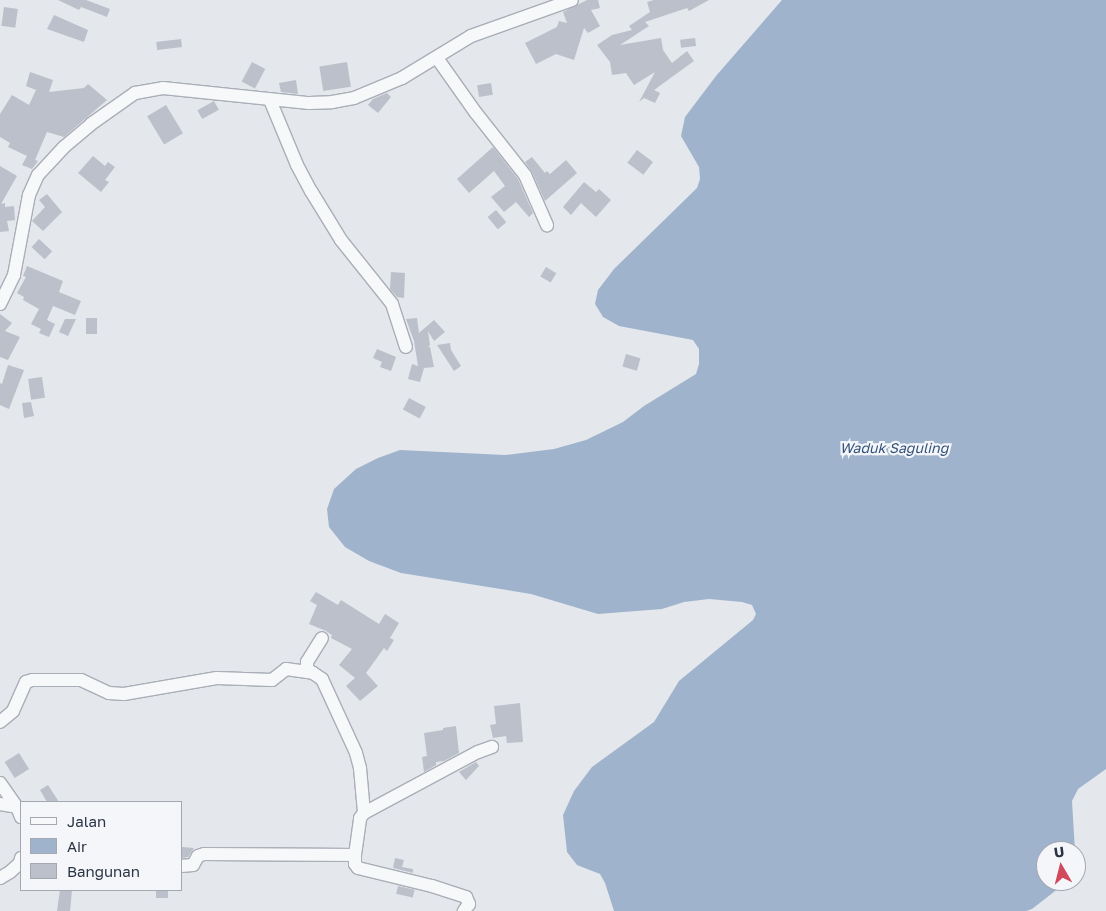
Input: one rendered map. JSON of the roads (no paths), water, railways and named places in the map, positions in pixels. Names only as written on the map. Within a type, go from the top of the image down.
[{"type":"street","points":[[0,304],[14,275],[32,185],[44,167],[64,147],[103,114],[135,93],[163,88],[270,100],[324,102],[354,98],[402,78],[471,36],[572,0]]},
{"type":"street","points":[[437,58],[476,113],[525,175],[547,225]]},
{"type":"street","points":[[270,100],[297,165],[311,191],[341,240],[383,290],[392,304],[406,347]]},
{"type":"street","points":[[310,672],[306,662],[322,638]]},
{"type":"street","points":[[0,722],[13,711],[26,682],[32,680],[81,680],[109,693],[124,694],[217,678],[272,680],[286,669],[310,672],[322,679],[356,753],[360,768],[364,813]]},
{"type":"street","points":[[464,911],[469,904],[466,898],[432,886],[358,868],[355,864],[355,854],[360,818],[364,813],[463,759],[492,747]]},
{"type":"street","points":[[0,782],[19,812]]},
{"type":"street","points":[[0,804],[19,812]]},
{"type":"street","points":[[182,866],[193,864],[198,856],[204,854],[355,854]]},
{"type":"street","points":[[0,878],[20,862]]},
{"type":"water","name":"Waduk Saguling","points":[[782,0],[1106,0],[1106,769],[1078,789],[1072,801],[1074,841],[1036,841],[1036,891],[1055,891],[1032,909],[1026,911],[614,911],[600,874],[577,865],[567,852],[563,815],[574,791],[592,767],[654,722],[679,681],[753,620],[756,614],[752,605],[742,602],[709,599],[684,602],[662,609],[598,614],[531,594],[401,573],[369,561],[345,547],[329,527],[327,509],[334,489],[356,469],[378,458],[400,450],[505,455],[554,449],[586,440],[623,422],[644,406],[696,374],[699,364],[699,349],[693,340],[619,326],[603,317],[595,304],[598,290],[614,269],[697,188],[700,179],[699,167],[681,136],[685,117],[716,76]]}]
